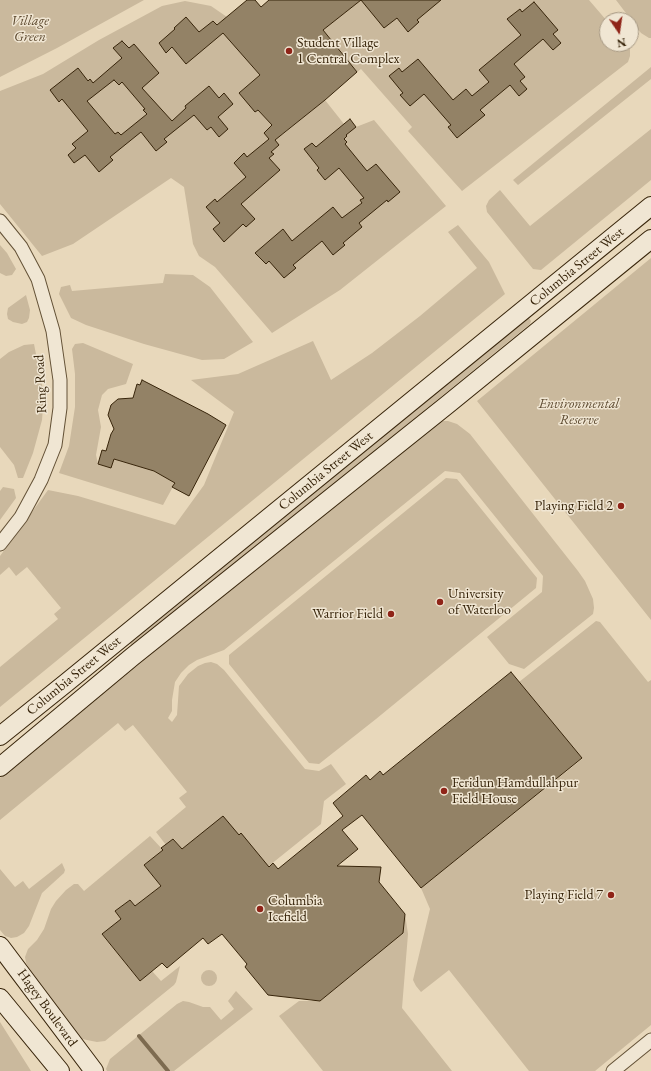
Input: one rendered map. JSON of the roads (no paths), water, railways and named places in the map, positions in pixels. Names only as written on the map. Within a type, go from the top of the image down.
[{"type":"main road","name":"Columbia Street West","points":[[0,736],[651,206]]},
{"type":"main road","name":"Columbia Street West","points":[[0,767],[132,658],[651,239]]},
{"type":"main road","name":"Hagey Boulevard","points":[[0,946],[88,1069]]},
{"type":"main road","name":"Hagey Boulevard","points":[[0,998],[60,1071]]},
{"type":"street","name":"Ring Road","points":[[0,220],[21,247],[38,279],[53,332],[60,380],[60,408],[55,445],[41,480],[21,517],[0,544]]},
{"type":"street","points":[[613,1071],[651,1040]]},
{"type":"waterway","points":[[139,1036],[168,1071]]},
{"type":"place","name":"Student Village 1 Central Complex","points":[[289,51]]},
{"type":"place","name":"Playing Field 2","points":[[621,506]]},
{"type":"place","name":"University of Waterloo","points":[[440,602]]},
{"type":"place","name":"Warrior Field","points":[[391,614]]},
{"type":"place","name":"Feridun Hamdullahpur Field House","points":[[444,791]]},
{"type":"place","name":"Playing Field 7","points":[[611,895]]},
{"type":"place","name":"Columbia Icefield","points":[[260,909]]},
{"type":"park label","name":"Village Green","points":[[30,30]]},
{"type":"park label","name":"Environmental Reserve","points":[[579,412]]}]
